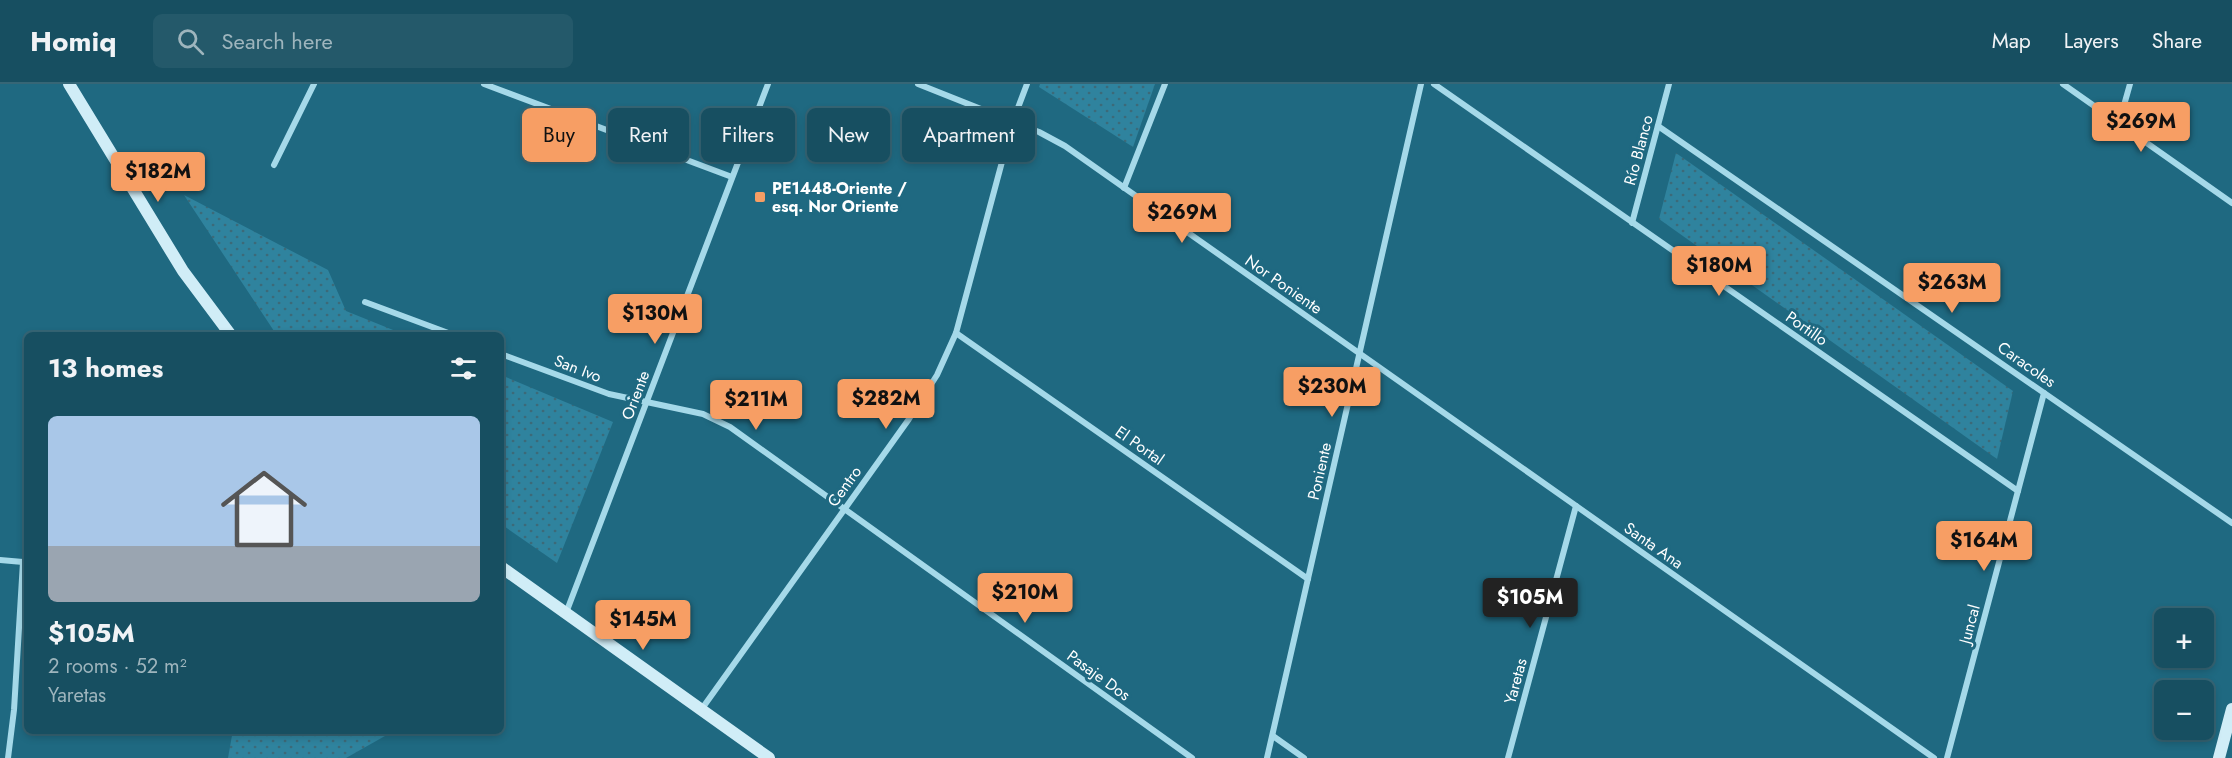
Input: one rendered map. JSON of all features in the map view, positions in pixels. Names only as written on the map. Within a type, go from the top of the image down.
[{"type":"street","points":[[69,84],[183,271],[229,332]]},
{"type":"street","points":[[274,165],[314,84]]},
{"type":"street","points":[[484,84],[732,177]]},
{"type":"street","name":"Oriente","points":[[566,615],[768,84]]},
{"type":"street","name":"Nor Poniente","points":[[918,84],[980,108]]},
{"type":"street","name":"Centro","points":[[1018,108],[1027,84]]},
{"type":"street","points":[[1124,188],[1165,84]]},
{"type":"street","name":"Poniente","points":[[1267,758],[1421,84]]},
{"type":"street","name":"Portillo","points":[[1434,84],[2018,490]]},
{"type":"street","name":"Río Blanco","points":[[1632,223],[1669,84]]},
{"type":"street","points":[[2063,84],[2232,203]]},
{"type":"street","points":[[2119,123],[2130,84]]},
{"type":"street","name":"Caracoles","points":[[1658,126],[2232,523]]},
{"type":"street","name":"Nor Poniente","points":[[1035,130],[1065,146],[1358,354]]},
{"type":"street","name":"Centro","points":[[701,710],[923,398],[937,375],[956,333],[1002,162]]},
{"type":"street","points":[[365,302],[446,332]]},
{"type":"street","name":"El Portal","points":[[956,333],[1308,579]]},
{"type":"street","name":"Santa Ana","points":[[1358,354],[1934,758]]},
{"type":"street","name":"San Ivo","points":[[504,355],[609,394],[689,410],[716,420],[730,427],[844,509]]},
{"type":"street","name":"Juncal","points":[[1947,758],[2044,393]]},
{"type":"street","name":"Yaretas","points":[[1508,758],[1576,506]]},
{"type":"street","name":"Pasaje Dos","points":[[844,509],[1192,758]]},
{"type":"street","points":[[0,560],[23,562],[14,710],[8,758]]},
{"type":"street","points":[[504,569],[769,758]]},
{"type":"street","points":[[2219,758],[2232,709]]},
{"type":"street","points":[[1273,736],[1304,758]]},
{"type":"shaded area","points":[[1040,84],[1155,84],[1133,147],[1039,87]]},
{"type":"shaded area","points":[[1676,153],[2013,391],[1997,459],[1659,219]]},
{"type":"shaded area","points":[[184,195],[328,270],[346,311],[398,332],[275,332]]},
{"type":"shaded area","points":[[504,376],[613,422],[557,563],[504,526]]},
{"type":"shaded area","points":[[232,734],[388,734],[346,758],[228,758]]},
{"type":"place","name":"PE1448-Oriente / esq. Nor Oriente","points":[[760,197]]}]
